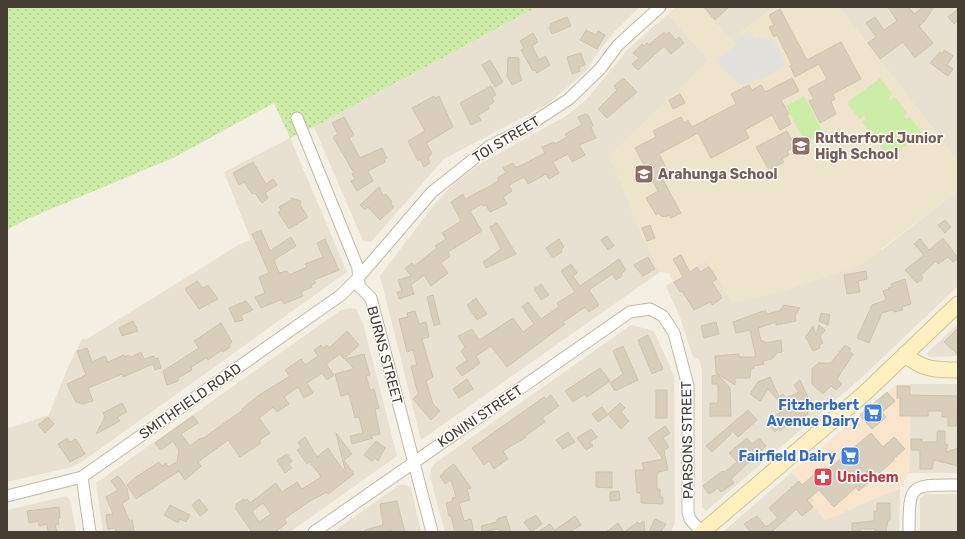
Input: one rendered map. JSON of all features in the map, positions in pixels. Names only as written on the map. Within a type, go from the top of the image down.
[{"type":"main road","points":[[701,532],[866,392],[958,304]]},
{"type":"main road","points":[[905,354],[914,362],[928,369],[958,370]]},
{"type":"street","name":"TOI STREET","points":[[358,278],[432,192],[490,146],[533,123],[569,99],[600,69],[618,45],[660,7]]},
{"type":"street","name":"BURNS STREET","points":[[297,118],[358,268],[359,286],[371,298],[432,532]]},
{"type":"street","name":"SMITHFIELD ROAD","points":[[7,496],[82,477],[340,294],[358,278]]},
{"type":"street","name":"KONINI STREET","points":[[314,532],[630,312],[650,309]]},
{"type":"street","name":"PARSONS STREET","points":[[650,309],[663,316],[674,333],[688,386],[688,506],[690,519],[701,532]]},
{"type":"street","points":[[82,477],[90,532]]},
{"type":"street","points":[[909,532],[909,502],[910,496],[916,488],[928,485],[958,485]]},
{"type":"shaded area","points":[[537,7],[640,7],[615,31],[592,60],[587,70],[548,104],[444,159],[371,242],[363,241],[314,127]]},
{"type":"shaded area","name":"Rutherford Junior High School","points":[[676,7],[701,7],[731,40],[774,7],[839,7],[958,161],[958,190],[860,266],[787,290],[733,303],[706,260],[673,281],[669,273],[660,272],[638,227],[609,156],[709,60],[668,14]]},
{"type":"shaded area","points":[[701,7],[774,7],[731,40]]},
{"type":"shaded area","points":[[839,7],[958,7],[958,161]]},
{"type":"shaded area","points":[[668,14],[709,60],[625,192],[638,227],[660,272],[421,440],[380,276],[433,206],[454,183],[478,165],[566,116],[587,99],[628,49]]},
{"type":"shaded area","points":[[750,31],[755,39],[759,37],[761,40],[766,38],[768,41],[773,38],[786,64],[781,66],[782,69],[760,80],[756,79],[743,86],[722,69],[716,59],[736,45],[733,39]]},
{"type":"shaded area","points":[[290,138],[347,272],[83,461],[72,467],[7,482],[7,424],[9,428],[49,415],[67,369],[82,339],[87,339],[240,244],[251,240],[224,172]]},
{"type":"shaded area","points":[[958,190],[958,286],[860,379],[706,511],[702,507],[702,371],[700,361],[692,355],[680,317],[666,286],[706,260],[882,250]]},
{"type":"shaded area","points":[[351,308],[356,309],[363,323],[397,456],[290,532],[103,532],[96,483],[341,310]]},
{"type":"shaded area","points":[[958,324],[958,356],[929,357],[927,353]]},
{"type":"shaded area","points":[[631,325],[654,331],[674,375],[675,523],[671,532],[445,532],[430,477],[431,469],[435,463]]},
{"type":"shaded area","points":[[897,384],[911,384],[909,473],[900,488],[825,520],[811,504],[815,499],[792,472]]},
{"type":"shaded area","points":[[911,384],[958,384],[958,473],[909,473]]},
{"type":"shaded area","points":[[792,472],[815,500],[825,520],[900,488],[899,532],[723,532]]},
{"type":"shaded area","points":[[399,485],[406,485],[411,488],[421,532],[333,532]]},
{"type":"shaded area","points":[[925,494],[958,494],[958,532],[920,532],[920,498]]},
{"type":"shaded area","points":[[67,496],[71,502],[76,532],[7,532],[7,510]]},
{"type":"green space","points":[[7,7],[537,7],[314,127],[290,138],[274,103],[175,157],[25,220],[7,230]]},
{"type":"green space","points":[[880,78],[892,94],[889,97],[891,100],[895,97],[907,113],[904,116],[906,119],[910,117],[922,133],[890,158],[877,142],[881,139],[878,136],[875,138],[862,122],[866,119],[864,116],[860,119],[847,103]]},
{"type":"green space","points":[[804,96],[823,133],[805,142],[786,106]]},
{"type":"building","points":[[704,7],[729,7],[715,20]]},
{"type":"building","points":[[888,7],[909,7],[914,14],[923,7],[934,7],[924,22],[919,26],[933,43],[915,58],[903,42],[880,59],[868,43],[876,37],[866,23],[875,17],[884,30],[897,21]]},
{"type":"building","points":[[780,9],[807,60],[841,42],[861,79],[833,94],[835,99],[831,101],[836,114],[820,123],[809,101],[814,99],[808,89],[827,79],[819,64],[795,77],[790,66],[792,65],[777,35],[774,37],[769,27],[774,25],[769,15]]},
{"type":"building","points":[[958,9],[958,21],[954,24],[948,17]]},
{"type":"building","points":[[567,17],[571,26],[552,34],[549,27],[552,27],[550,24]]},
{"type":"building","points":[[586,30],[596,35],[598,31],[605,35],[597,49],[580,40]]},
{"type":"building","points":[[664,32],[666,35],[669,32],[676,40],[679,37],[684,43],[671,54],[664,46],[638,70],[632,64],[639,58],[633,53],[642,44],[644,46],[647,43],[649,45]]},
{"type":"building","points":[[533,33],[538,42],[532,46],[539,60],[545,56],[550,65],[537,73],[535,70],[533,71],[521,50],[524,48],[520,41]]},
{"type":"building","points":[[944,50],[953,56],[947,65],[953,69],[948,76],[930,63],[940,52],[942,54]]},
{"type":"building","points":[[581,53],[585,65],[579,67],[580,71],[572,74],[567,57]]},
{"type":"building","points":[[508,57],[519,58],[519,73],[522,80],[512,85],[507,76]]},
{"type":"building","points":[[490,60],[503,82],[495,87],[482,65]]},
{"type":"building","points":[[623,78],[637,92],[607,118],[598,109],[617,90],[614,86]]},
{"type":"building","points":[[792,78],[799,91],[781,100],[789,114],[787,115],[791,124],[780,130],[772,115],[745,130],[749,138],[711,158],[698,133],[659,154],[670,176],[663,180],[681,213],[671,218],[669,215],[665,217],[661,216],[659,213],[656,215],[646,198],[658,191],[635,148],[656,137],[653,131],[681,117],[684,123],[688,120],[692,127],[736,104],[731,94],[749,85],[752,90],[761,85],[765,92]]},
{"type":"building","points":[[491,86],[496,95],[492,97],[494,102],[488,106],[489,109],[478,115],[481,120],[471,125],[460,103]]},
{"type":"building","points":[[680,94],[685,103],[673,109],[669,100]]},
{"type":"building","points":[[434,96],[436,98],[439,96],[453,127],[426,143],[432,153],[428,158],[430,163],[424,167],[420,159],[418,161],[408,141],[425,131],[412,108]]},
{"type":"building","points":[[585,114],[588,115],[593,125],[591,127],[596,138],[579,145],[585,155],[572,162],[568,154],[553,162],[559,173],[549,179],[546,174],[528,184],[524,177],[509,185],[512,191],[503,197],[507,204],[490,212],[486,205],[483,206],[482,204],[470,211],[482,231],[448,252],[450,256],[441,263],[448,273],[431,286],[424,275],[411,285],[414,294],[399,299],[397,292],[402,291],[398,280],[411,276],[405,268],[412,263],[414,266],[437,248],[435,246],[446,239],[442,233],[461,221],[451,202],[463,194],[465,199],[492,185],[499,180],[497,178],[506,173],[503,168],[513,163],[515,167],[520,166],[545,153],[542,147],[554,142],[555,144],[567,137],[565,134],[582,125],[578,117]]},
{"type":"building","points":[[344,117],[354,135],[349,138],[360,158],[382,148],[387,158],[384,159],[385,162],[368,171],[373,181],[357,191],[351,181],[355,179],[352,174],[354,173],[333,137],[338,134],[332,123]]},
{"type":"building","points":[[787,131],[795,147],[787,151],[789,155],[782,159],[784,162],[769,170],[756,147]]},
{"type":"building","points":[[253,162],[266,184],[273,179],[277,185],[265,193],[268,198],[262,203],[255,193],[252,194],[244,182],[239,185],[233,173]]},
{"type":"building","points":[[379,187],[383,196],[386,194],[392,202],[390,203],[394,207],[380,220],[368,207],[365,210],[360,205]]},
{"type":"building","points":[[291,198],[301,201],[300,205],[308,217],[289,229],[278,212],[281,210],[279,207],[291,200]]},
{"type":"building","points":[[945,220],[951,227],[945,233],[938,225]]},
{"type":"building","points":[[497,223],[516,254],[486,268],[483,262],[501,249],[490,227]]},
{"type":"building","points":[[650,225],[655,238],[647,241],[642,228]]},
{"type":"building","points":[[261,230],[270,251],[291,237],[296,246],[274,260],[279,273],[287,271],[289,275],[307,267],[305,264],[323,257],[317,243],[325,239],[339,270],[314,280],[316,283],[311,285],[312,287],[301,292],[303,296],[284,304],[282,300],[280,300],[261,308],[255,297],[265,293],[259,277],[269,273],[252,234]]},
{"type":"building","points":[[607,236],[614,246],[608,250],[601,240]]},
{"type":"building","points":[[943,238],[958,258],[953,262],[948,257],[938,264],[936,261],[921,275],[923,278],[917,283],[905,270],[924,255],[914,244],[920,239],[929,250]]},
{"type":"building","points":[[559,239],[564,247],[561,249],[562,252],[553,258],[546,248]]},
{"type":"building","points":[[681,255],[690,272],[697,267],[700,272],[709,267],[717,279],[712,282],[722,298],[712,305],[710,302],[694,310],[682,291],[680,292],[674,282],[683,277],[673,259]]},
{"type":"building","points":[[648,257],[655,269],[643,276],[634,265]]},
{"type":"building","points":[[619,259],[626,270],[621,274],[622,276],[616,280],[612,274],[589,290],[599,305],[589,312],[585,307],[563,322],[565,324],[507,367],[491,346],[476,356],[480,363],[462,376],[456,368],[467,360],[461,351],[465,347],[458,336],[472,329],[479,340],[513,318],[523,332],[534,324],[522,307],[528,302],[541,319],[559,307],[557,303],[575,292],[561,271],[571,264],[577,273],[573,276],[580,286]]},
{"type":"building","points":[[866,271],[867,279],[858,281],[860,292],[847,294],[844,275]]},
{"type":"building","points":[[905,279],[911,304],[902,307],[903,310],[894,312],[893,310],[882,313],[869,343],[857,338],[872,305],[886,300],[883,291],[892,287],[891,284]]},
{"type":"building","points":[[197,281],[203,288],[208,285],[218,299],[199,309],[185,289]]},
{"type":"building","points":[[541,284],[549,295],[541,300],[534,289]]},
{"type":"building","points":[[433,295],[440,324],[434,326],[427,297]]},
{"type":"building","points":[[476,298],[487,314],[477,320],[467,305]]},
{"type":"building","points":[[246,301],[253,310],[241,315],[243,320],[235,322],[229,308]]},
{"type":"building","points":[[784,305],[800,308],[795,315],[796,321],[776,325],[776,322],[758,328],[761,341],[764,341],[765,343],[781,340],[782,352],[777,353],[772,359],[763,361],[764,364],[751,368],[750,378],[735,378],[735,385],[716,373],[715,356],[739,354],[739,357],[756,357],[750,330],[736,333],[733,322],[763,311],[766,311],[767,314],[779,311]]},
{"type":"building","points":[[415,311],[419,324],[426,322],[429,337],[422,339],[433,377],[426,381],[433,404],[440,411],[431,420],[413,399],[418,394],[411,366],[417,365],[413,350],[407,352],[399,319],[408,317],[407,313]]},
{"type":"building","points":[[821,313],[830,315],[828,325],[819,321]]},
{"type":"building","points":[[133,321],[138,331],[122,336],[119,328]]},
{"type":"building","points":[[716,322],[719,334],[704,338],[701,326]]},
{"type":"building","points":[[221,323],[232,342],[229,345],[230,347],[223,352],[222,350],[208,360],[206,358],[191,367],[192,370],[178,378],[178,381],[167,385],[163,371],[199,348],[194,341]]},
{"type":"building","points":[[819,325],[825,330],[820,337],[823,343],[819,345],[820,348],[813,351],[805,338],[813,326],[816,336]]},
{"type":"building","points":[[958,328],[958,355],[944,342]]},
{"type":"building","points":[[347,331],[359,345],[344,359],[340,354],[326,364],[334,375],[327,380],[322,373],[307,383],[313,393],[304,398],[298,387],[284,397],[289,404],[277,412],[273,407],[259,418],[270,433],[259,441],[261,443],[240,457],[228,440],[198,462],[201,466],[185,480],[179,471],[136,499],[127,485],[136,477],[159,462],[162,466],[166,463],[168,467],[177,462],[179,450],[173,441],[161,450],[155,443],[193,416],[198,423],[181,434],[190,446],[243,410],[242,409],[259,395],[290,376],[285,370],[301,359],[305,365],[318,356],[314,350],[321,345],[323,348],[327,345],[329,348]]},
{"type":"building","points":[[648,335],[663,369],[652,374],[638,340]]},
{"type":"building","points":[[845,345],[851,349],[849,351],[853,354],[837,379],[842,384],[836,390],[831,386],[823,394],[812,384],[812,369],[818,363],[831,363]]},
{"type":"building","points":[[623,346],[638,380],[615,391],[610,383],[623,374],[613,351]]},
{"type":"building","points":[[87,348],[92,362],[105,356],[108,362],[124,355],[125,357],[129,355],[131,357],[141,352],[144,359],[154,356],[155,359],[158,358],[161,368],[155,370],[153,364],[123,377],[122,374],[88,388],[93,401],[82,404],[76,402],[67,384],[86,375],[77,351]]},
{"type":"building","points":[[364,354],[370,375],[366,376],[370,390],[374,389],[379,408],[375,409],[380,434],[370,436],[373,438],[352,444],[350,436],[363,433],[359,417],[355,418],[349,394],[341,396],[335,374],[354,369],[345,359]]},
{"type":"building","points":[[600,368],[610,381],[587,397],[585,394],[573,402],[565,391]]},
{"type":"building","points":[[718,375],[730,388],[731,416],[710,416],[710,403],[718,403],[718,384],[712,384],[712,376]]},
{"type":"building","points":[[770,377],[779,397],[783,394],[786,398],[799,392],[794,385],[800,380],[812,409],[807,412],[808,414],[789,427],[787,425],[780,431],[778,429],[775,432],[767,423],[785,408],[768,389],[760,401],[750,394],[758,382]]},
{"type":"building","points":[[467,379],[473,389],[459,398],[453,389]]},
{"type":"building","points":[[897,386],[910,386],[910,395],[958,396],[956,426],[948,426],[948,417],[942,417],[942,411],[928,411],[928,416],[900,416],[900,397],[897,399]]},
{"type":"building","points":[[656,390],[667,390],[667,418],[656,418]]},
{"type":"building","points":[[887,392],[895,401],[882,412],[886,417],[872,429],[860,415]]},
{"type":"building","points":[[551,395],[559,406],[542,418],[545,422],[525,436],[526,437],[503,451],[508,459],[494,469],[489,461],[484,465],[472,448],[544,397],[546,399]]},
{"type":"building","points":[[122,403],[127,412],[117,417],[120,421],[96,434],[105,417],[103,413]]},
{"type":"building","points":[[620,403],[625,408],[621,412],[629,421],[621,429],[608,414]]},
{"type":"building","points":[[602,407],[608,415],[598,422],[592,414]]},
{"type":"building","points":[[748,410],[757,420],[738,437],[731,429],[731,434],[712,452],[706,446]]},
{"type":"building","points":[[48,417],[54,424],[45,433],[38,425]]},
{"type":"building","points":[[665,426],[670,433],[663,438],[669,447],[664,450],[668,470],[658,472],[657,475],[657,489],[660,489],[660,497],[663,497],[663,504],[641,503],[641,493],[637,493],[635,470],[644,470],[642,463],[663,459],[648,438]]},
{"type":"building","points":[[591,429],[597,437],[590,442],[593,446],[586,450],[577,438]]},
{"type":"building","points":[[937,431],[945,431],[945,444],[948,445],[946,452],[958,448],[958,466],[934,460],[932,469],[920,469],[920,450],[911,450],[911,439],[922,439],[922,442],[937,442]]},
{"type":"building","points":[[568,432],[575,442],[563,449],[556,440]]},
{"type":"building","points":[[336,433],[352,454],[344,460],[354,474],[328,494],[327,492],[310,501],[284,519],[287,523],[275,532],[252,532],[235,508],[237,506],[236,504],[244,499],[245,501],[247,499],[250,503],[276,483],[282,492],[297,482],[302,489],[321,477],[310,462],[307,464],[297,450],[301,447],[298,442],[305,437],[317,457],[328,448],[346,474]],"holes":[[[263,503],[271,514],[259,522],[252,511]]]},
{"type":"building","points":[[871,433],[883,447],[894,437],[905,449],[859,491],[856,487],[834,507],[819,490],[807,500],[813,507],[802,516],[796,509],[772,532],[751,532],[744,524],[757,516],[766,527],[778,518],[769,508],[799,481],[802,485],[817,472],[824,473]]},
{"type":"building","points":[[67,438],[70,442],[76,439],[85,454],[70,462],[58,444]]},
{"type":"building","points":[[747,438],[752,444],[759,438],[766,446],[731,479],[734,483],[721,492],[718,488],[709,494],[703,486],[722,471],[725,472],[737,462],[729,453]]},
{"type":"building","points":[[376,441],[385,448],[378,461],[375,458],[372,461],[364,455]]},
{"type":"building","points":[[287,454],[292,461],[288,464],[292,468],[285,473],[277,460]]},
{"type":"building","points":[[454,464],[471,488],[467,489],[470,500],[459,503],[464,521],[471,519],[474,532],[455,532],[451,516],[449,516],[446,503],[453,501],[452,498],[456,497],[451,480],[445,484],[440,476]]},
{"type":"building","points":[[596,472],[612,472],[612,488],[596,487]]},
{"type":"building","points":[[118,476],[127,488],[129,499],[122,503],[129,520],[132,520],[134,531],[116,532],[115,528],[108,529],[106,515],[113,514],[106,497],[118,490],[111,481]]},
{"type":"building","points":[[619,491],[620,500],[610,501],[610,492]]},
{"type":"building","points":[[199,499],[208,510],[200,516],[192,505]]},
{"type":"building","points":[[397,501],[405,532],[392,532],[392,530],[383,532],[366,532],[365,530],[383,525],[380,504]]},
{"type":"building","points":[[877,503],[890,503],[890,520],[888,520],[886,532],[875,532],[875,529],[860,529],[860,532],[852,532],[852,523],[874,521],[874,511],[877,511]]},
{"type":"building","points":[[170,505],[190,515],[186,522],[180,519],[178,523],[164,515]]},
{"type":"building","points":[[59,507],[59,524],[55,525],[57,532],[48,532],[47,524],[39,526],[38,521],[29,523],[27,511]]},
{"type":"building","points":[[536,515],[542,524],[531,532],[524,522]]},
{"type":"building","points":[[506,516],[511,532],[500,532],[499,529],[482,532],[481,526],[497,522],[497,519]]},
{"type":"building","points":[[575,516],[581,525],[570,532],[538,532],[550,524],[555,530]]},
{"type":"building","points":[[655,519],[666,524],[661,532],[649,532]]},
{"type":"building","points":[[644,521],[645,532],[624,532],[638,522],[639,524]]},
{"type":"building","points":[[618,523],[624,532],[606,532]]},
{"type":"place","name":"Rutherford Junior High School","points":[[801,146]]},
{"type":"place","name":"Arahunga School","points":[[644,174]]},
{"type":"place","name":"Fitzherbert Avenue Dairy","points":[[873,413]]},
{"type":"place","name":"Fairfield Dairy","points":[[850,456]]},
{"type":"place","name":"Unichem","points":[[823,477]]}]
